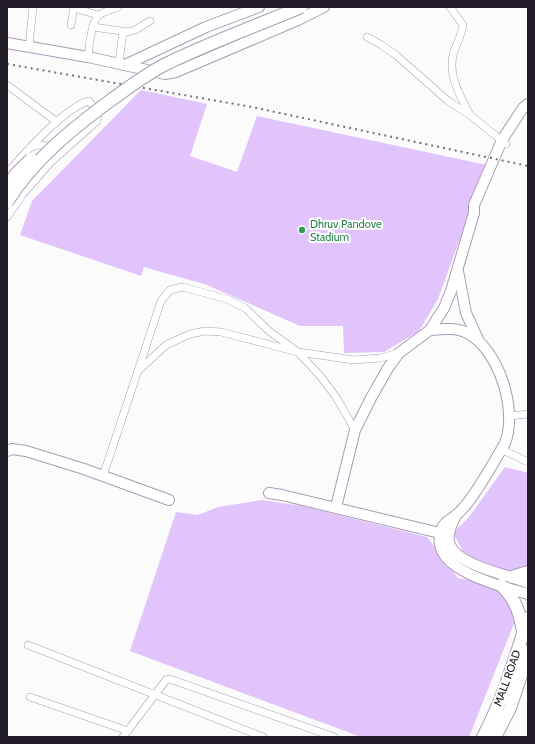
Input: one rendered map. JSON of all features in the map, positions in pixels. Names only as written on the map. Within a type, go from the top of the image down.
[{"type":"main road","points":[[7,187],[16,174],[60,130],[84,110],[152,63],[185,47],[282,7]]},
{"type":"main road","points":[[7,202],[28,173],[55,145],[94,112],[141,79],[162,66],[195,50],[303,12]]},
{"type":"main road","points":[[512,578],[528,572]]},
{"type":"main road","points":[[501,585],[510,594],[515,602],[520,613],[523,632]]},
{"type":"main road","name":"MALL ROAD","points":[[482,737],[491,721],[508,678],[528,618]]},
{"type":"main road","name":"MALL ROAD","points":[[495,737],[510,708],[528,651]]},
{"type":"street","points":[[28,46],[33,7]]},
{"type":"street","points":[[70,25],[74,7],[98,15],[118,7]]},
{"type":"street","points":[[7,43],[88,57],[164,74],[176,72],[303,12],[324,7]]},
{"type":"street","points":[[450,7],[463,25],[453,54],[451,67],[457,91],[470,115]]},
{"type":"street","points":[[122,64],[252,8]]},
{"type":"street","points":[[88,57],[93,27],[98,15]]},
{"type":"street","points":[[93,27],[128,32],[135,30],[150,21]]},
{"type":"street","points":[[122,64],[124,32]]},
{"type":"street","points":[[367,37],[396,55],[448,101],[470,115],[504,142]]},
{"type":"street","points":[[7,85],[57,122]]},
{"type":"street","points":[[7,173],[57,122],[75,108],[89,101],[98,113],[97,121],[50,164],[23,194],[7,217]]},
{"type":"street","points":[[336,507],[355,430],[382,380],[399,353],[430,330],[448,299],[474,213],[474,205],[504,142],[523,108],[528,104]]},
{"type":"street","points":[[504,142],[528,110]]},
{"type":"street","points":[[32,147],[38,145],[47,146],[52,154],[50,164]]},
{"type":"street","points":[[457,267],[466,313],[478,340],[491,356],[498,372],[506,395],[510,416],[507,436],[501,449],[478,488],[456,515],[444,534],[441,548],[451,562],[469,574],[528,594]]},
{"type":"street","points":[[103,476],[161,301],[170,290],[177,288],[183,287],[215,296],[236,303],[245,308],[269,331],[298,352],[328,386],[343,408],[355,430]]},
{"type":"street","points":[[430,330],[457,330],[467,333],[478,340]]},
{"type":"street","points":[[137,371],[166,345],[190,334],[205,331],[221,332],[298,352],[363,360],[380,358],[399,353]]},
{"type":"street","points":[[510,416],[528,414]]},
{"type":"street","points":[[7,450],[12,449],[26,451],[103,476],[169,500]]},
{"type":"street","points":[[501,449],[528,462]]},
{"type":"street","points":[[268,493],[336,507],[444,534],[449,544],[458,555],[479,566],[528,584]]},
{"type":"street","points":[[28,645],[263,737]]},
{"type":"street","points":[[123,737],[166,680],[174,680],[334,737]]},
{"type":"street","points":[[30,697],[128,731]]},
{"type":"shaded area","points":[[141,90],[207,104],[190,156],[237,172],[257,116],[487,165],[438,299],[419,331],[384,352],[344,353],[343,326],[300,326],[207,285],[144,267],[141,276],[20,235],[32,201]]},
{"type":"shaded area","points":[[505,467],[528,473],[528,569],[514,573],[482,563],[463,551],[453,533],[469,517]]},
{"type":"shaded area","points":[[262,500],[302,506],[427,537],[458,578],[495,585],[507,594],[517,616],[469,737],[361,737],[130,651],[176,512],[198,515],[218,507]]},
{"type":"railway","points":[[7,64],[252,107],[528,166]]},
{"type":"place","name":"Dhruv Pandove Stadium","points":[[302,230]]}]
